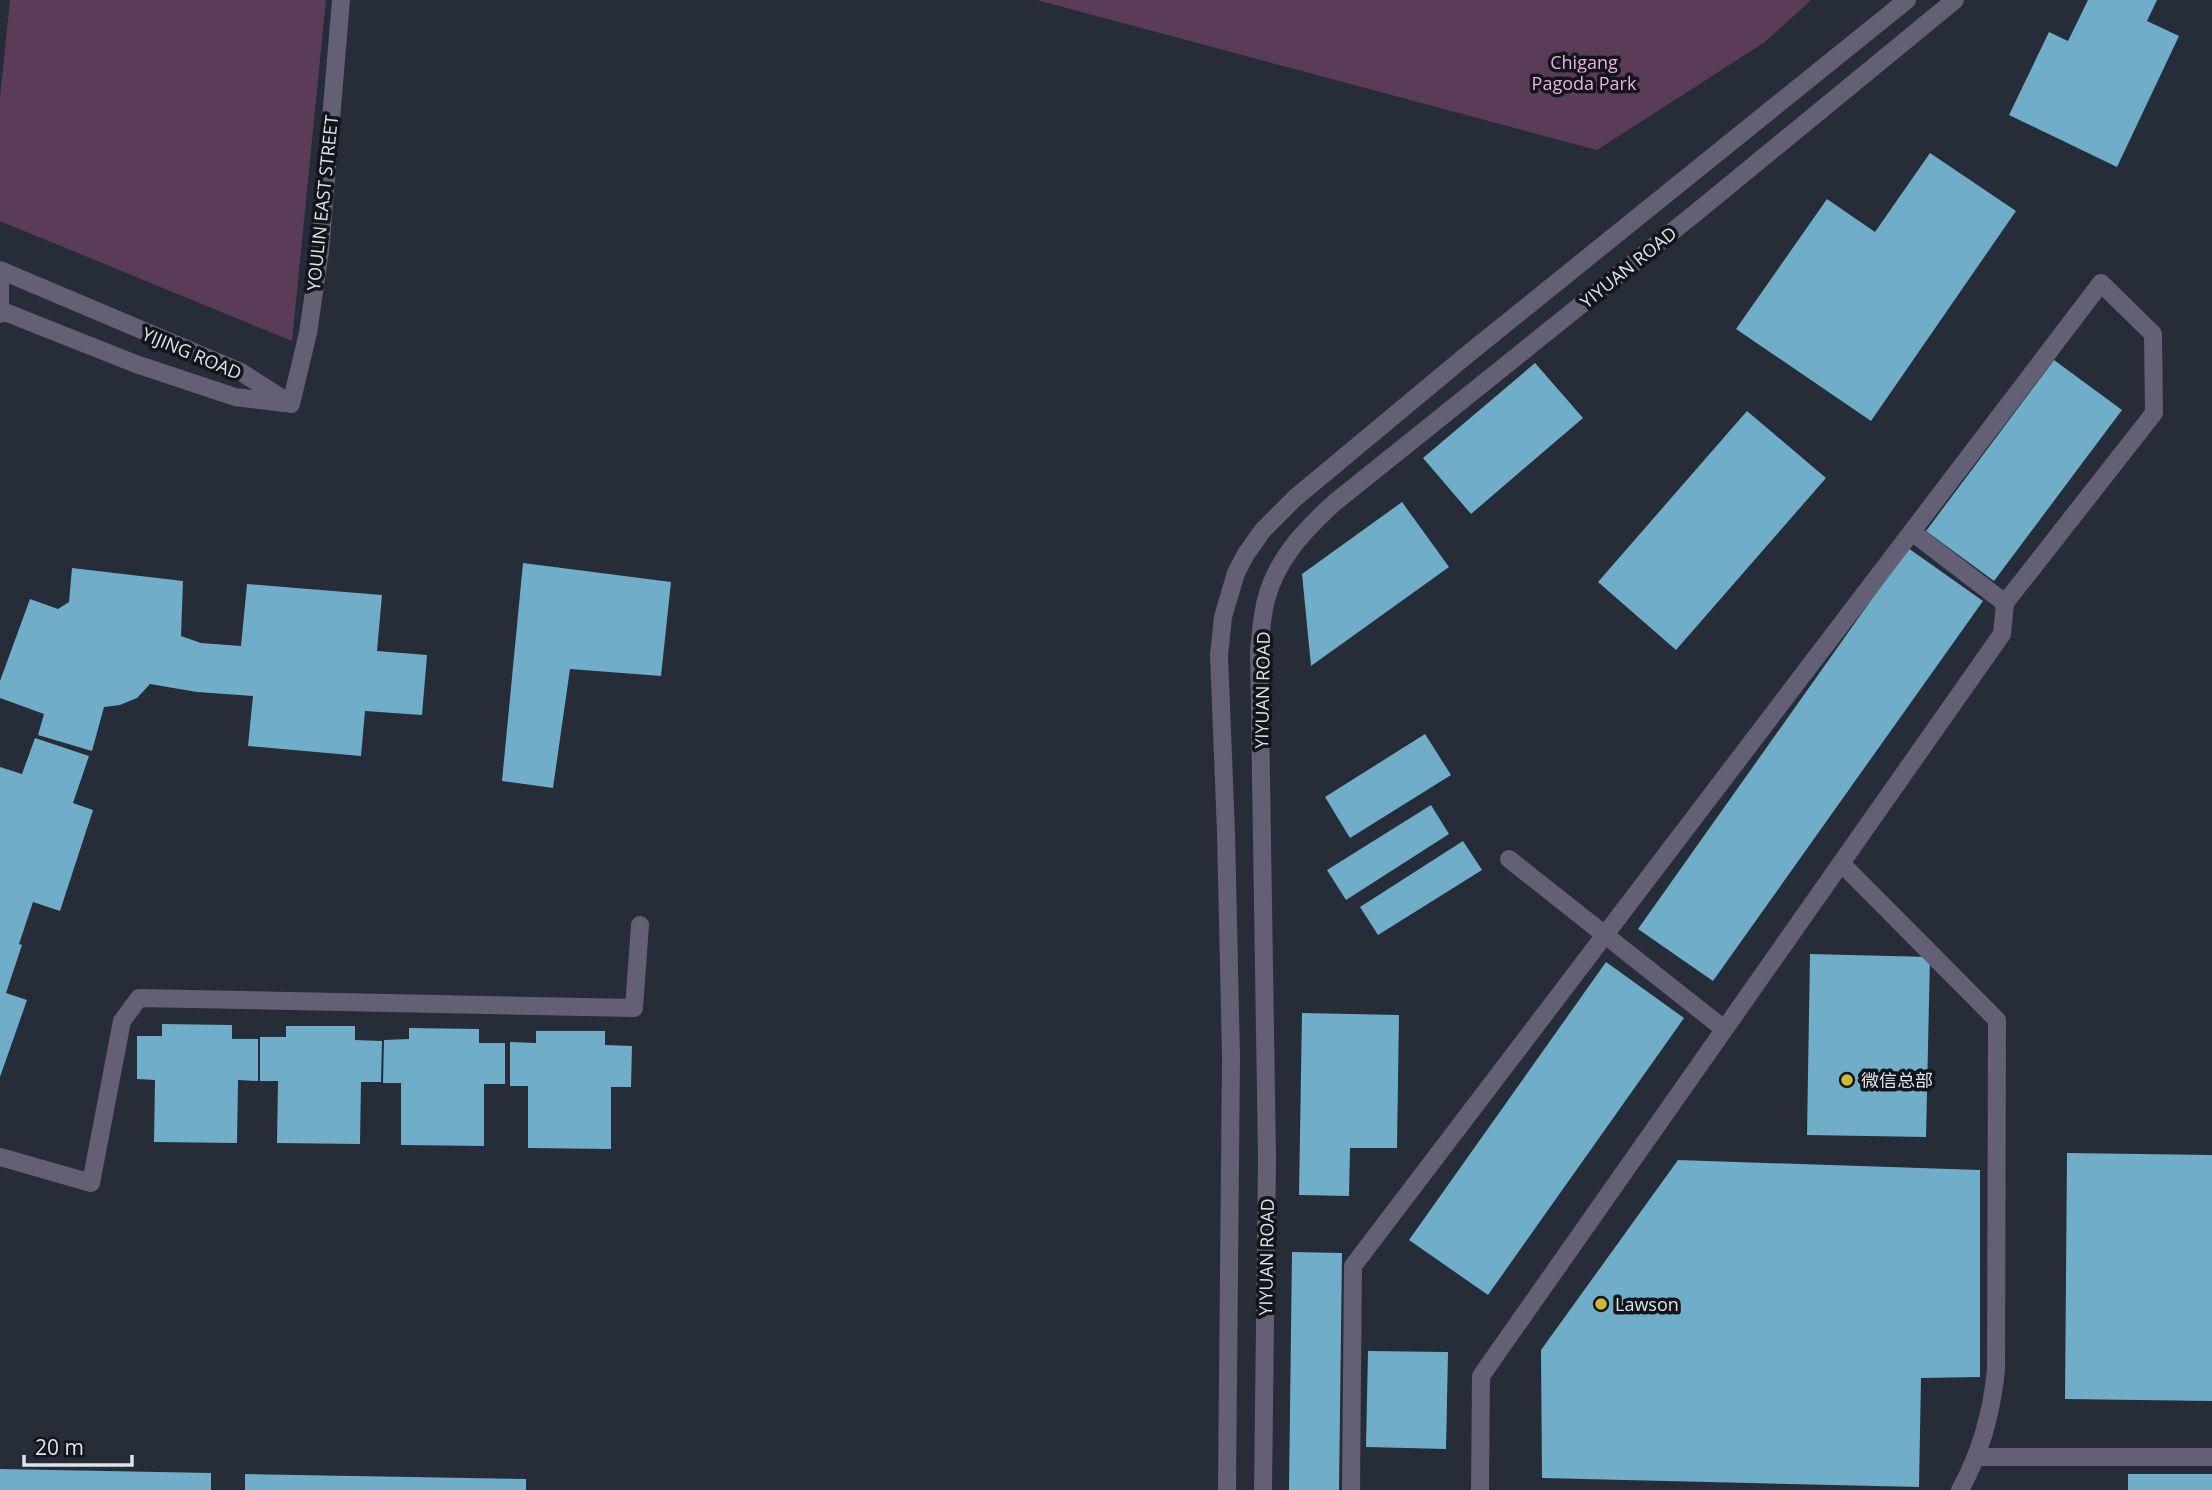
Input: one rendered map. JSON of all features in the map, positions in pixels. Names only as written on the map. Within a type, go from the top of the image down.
[{"type":"street","name":"YOULIN EAST STREET","points":[[291,404],[308,333],[320,251],[341,0]]},
{"type":"street","name":"YIYUAN ROAD","points":[[1227,1490],[1231,1056],[1219,654],[1223,617],[1236,573],[1263,530],[1303,491],[1468,354],[1907,0]]},
{"type":"street","name":"YIYUAN ROAD","points":[[1263,1490],[1267,1158],[1259,649],[1266,600],[1278,568],[1292,544],[1334,503],[1698,211],[1955,0]]},
{"type":"street","name":"YIJING ROAD","points":[[0,270],[241,372],[291,404]]},
{"type":"street","points":[[1351,1490],[1353,1266],[2101,283],[2153,334],[2154,413],[2005,603],[2002,634],[1481,1376],[1480,1490]]},
{"type":"street","points":[[0,285],[0,311]]},
{"type":"street","name":"YIJING ROAD","points":[[0,311],[136,364],[235,397],[291,404]]},
{"type":"street","points":[[1912,532],[2005,603]]},
{"type":"street","points":[[1509,859],[1724,1029]]},
{"type":"street","points":[[1841,863],[1997,1020],[1996,1370],[1994,1394],[1976,1457],[1960,1490]]},
{"type":"street","points":[[0,1157],[91,1184],[122,1021],[139,998],[634,1008],[640,925]]},
{"type":"street","points":[[1976,1457],[2212,1457]]},
{"type":"green space","points":[[10,0],[326,0],[292,341],[0,221],[0,98]]},
{"type":"green space","name":"Chigang Pagoda Park","points":[[1037,0],[1811,0],[1765,42],[1597,150]]},
{"type":"building","points":[[2088,0],[2157,0],[2147,21],[2179,36],[2117,167],[2009,115],[2049,32],[2068,41]]},
{"type":"building","points":[[1930,153],[2016,211],[1871,421],[1736,329],[1827,199],[1875,232]]},
{"type":"building","points":[[2054,360],[2122,410],[1994,581],[1926,531]]},
{"type":"building","points":[[1535,363],[1583,418],[1471,514],[1423,458]]},
{"type":"building","points":[[1747,411],[1826,478],[1676,650],[1598,582]]},
{"type":"building","points":[[1402,502],[1449,567],[1311,666],[1302,574]]},
{"type":"building","points":[[1908,548],[1983,601],[1713,981],[1638,929]]},
{"type":"building","points":[[523,563],[671,582],[661,676],[570,669],[553,788],[502,781]]},
{"type":"building","points":[[72,568],[183,581],[181,636],[201,643],[241,646],[247,584],[382,595],[377,651],[427,655],[422,715],[365,711],[361,756],[248,746],[253,696],[197,692],[150,684],[137,698],[120,705],[104,707],[92,751],[38,735],[44,714],[0,698],[0,681],[30,599],[58,609],[69,602]]},
{"type":"building","points":[[1425,734],[1451,775],[1350,838],[1325,797]]},
{"type":"building","points":[[35,738],[89,756],[73,803],[93,810],[60,911],[33,902],[6,993],[27,1000],[0,1077],[0,767],[22,774]]},
{"type":"building","points":[[1431,805],[1449,834],[1346,900],[1327,870]]},
{"type":"building","points":[[1463,841],[1482,870],[1378,935],[1360,907]]},
{"type":"building","points":[[1810,954],[1930,957],[1926,1137],[1807,1135]]},
{"type":"building","points":[[1606,962],[1684,1018],[1488,1295],[1409,1240]]},
{"type":"building","points":[[1302,1013],[1399,1015],[1397,1148],[1350,1148],[1349,1196],[1299,1195]]},
{"type":"building","points":[[162,1024],[232,1025],[232,1039],[258,1039],[258,1081],[238,1080],[237,1143],[154,1142],[155,1080],[137,1079],[137,1036],[162,1036]]},
{"type":"building","points":[[286,1026],[355,1026],[355,1040],[382,1041],[381,1082],[361,1082],[360,1144],[277,1143],[278,1081],[260,1081],[260,1037],[286,1037]]},
{"type":"building","points":[[409,1028],[479,1029],[479,1043],[505,1043],[505,1084],[484,1084],[484,1146],[401,1145],[401,1083],[383,1083],[384,1040],[409,1039]]},
{"type":"building","points":[[536,1031],[605,1031],[605,1045],[632,1046],[631,1087],[611,1087],[611,1149],[528,1148],[528,1086],[510,1086],[510,1042],[536,1043]]},
{"type":"building","points":[[2067,1153],[2212,1155],[2212,1401],[2065,1399]]},
{"type":"building","points":[[1678,1160],[1980,1170],[1980,1377],[1921,1378],[1919,1487],[1542,1478],[1541,1350]]},
{"type":"building","points":[[1292,1252],[1342,1253],[1339,1490],[1289,1490]]},
{"type":"building","points":[[1368,1351],[1448,1352],[1446,1449],[1366,1447]]},
{"type":"building","points":[[0,1469],[211,1473],[211,1490],[0,1490]]},
{"type":"building","points":[[245,1474],[526,1479],[526,1490],[245,1490]]},
{"type":"building","points":[[2128,1474],[2212,1474],[2212,1490],[2128,1490]]},
{"type":"place","name":"微信总部","points":[[1847,1080]]},
{"type":"place","name":"Lawson","points":[[1601,1304]]}]
